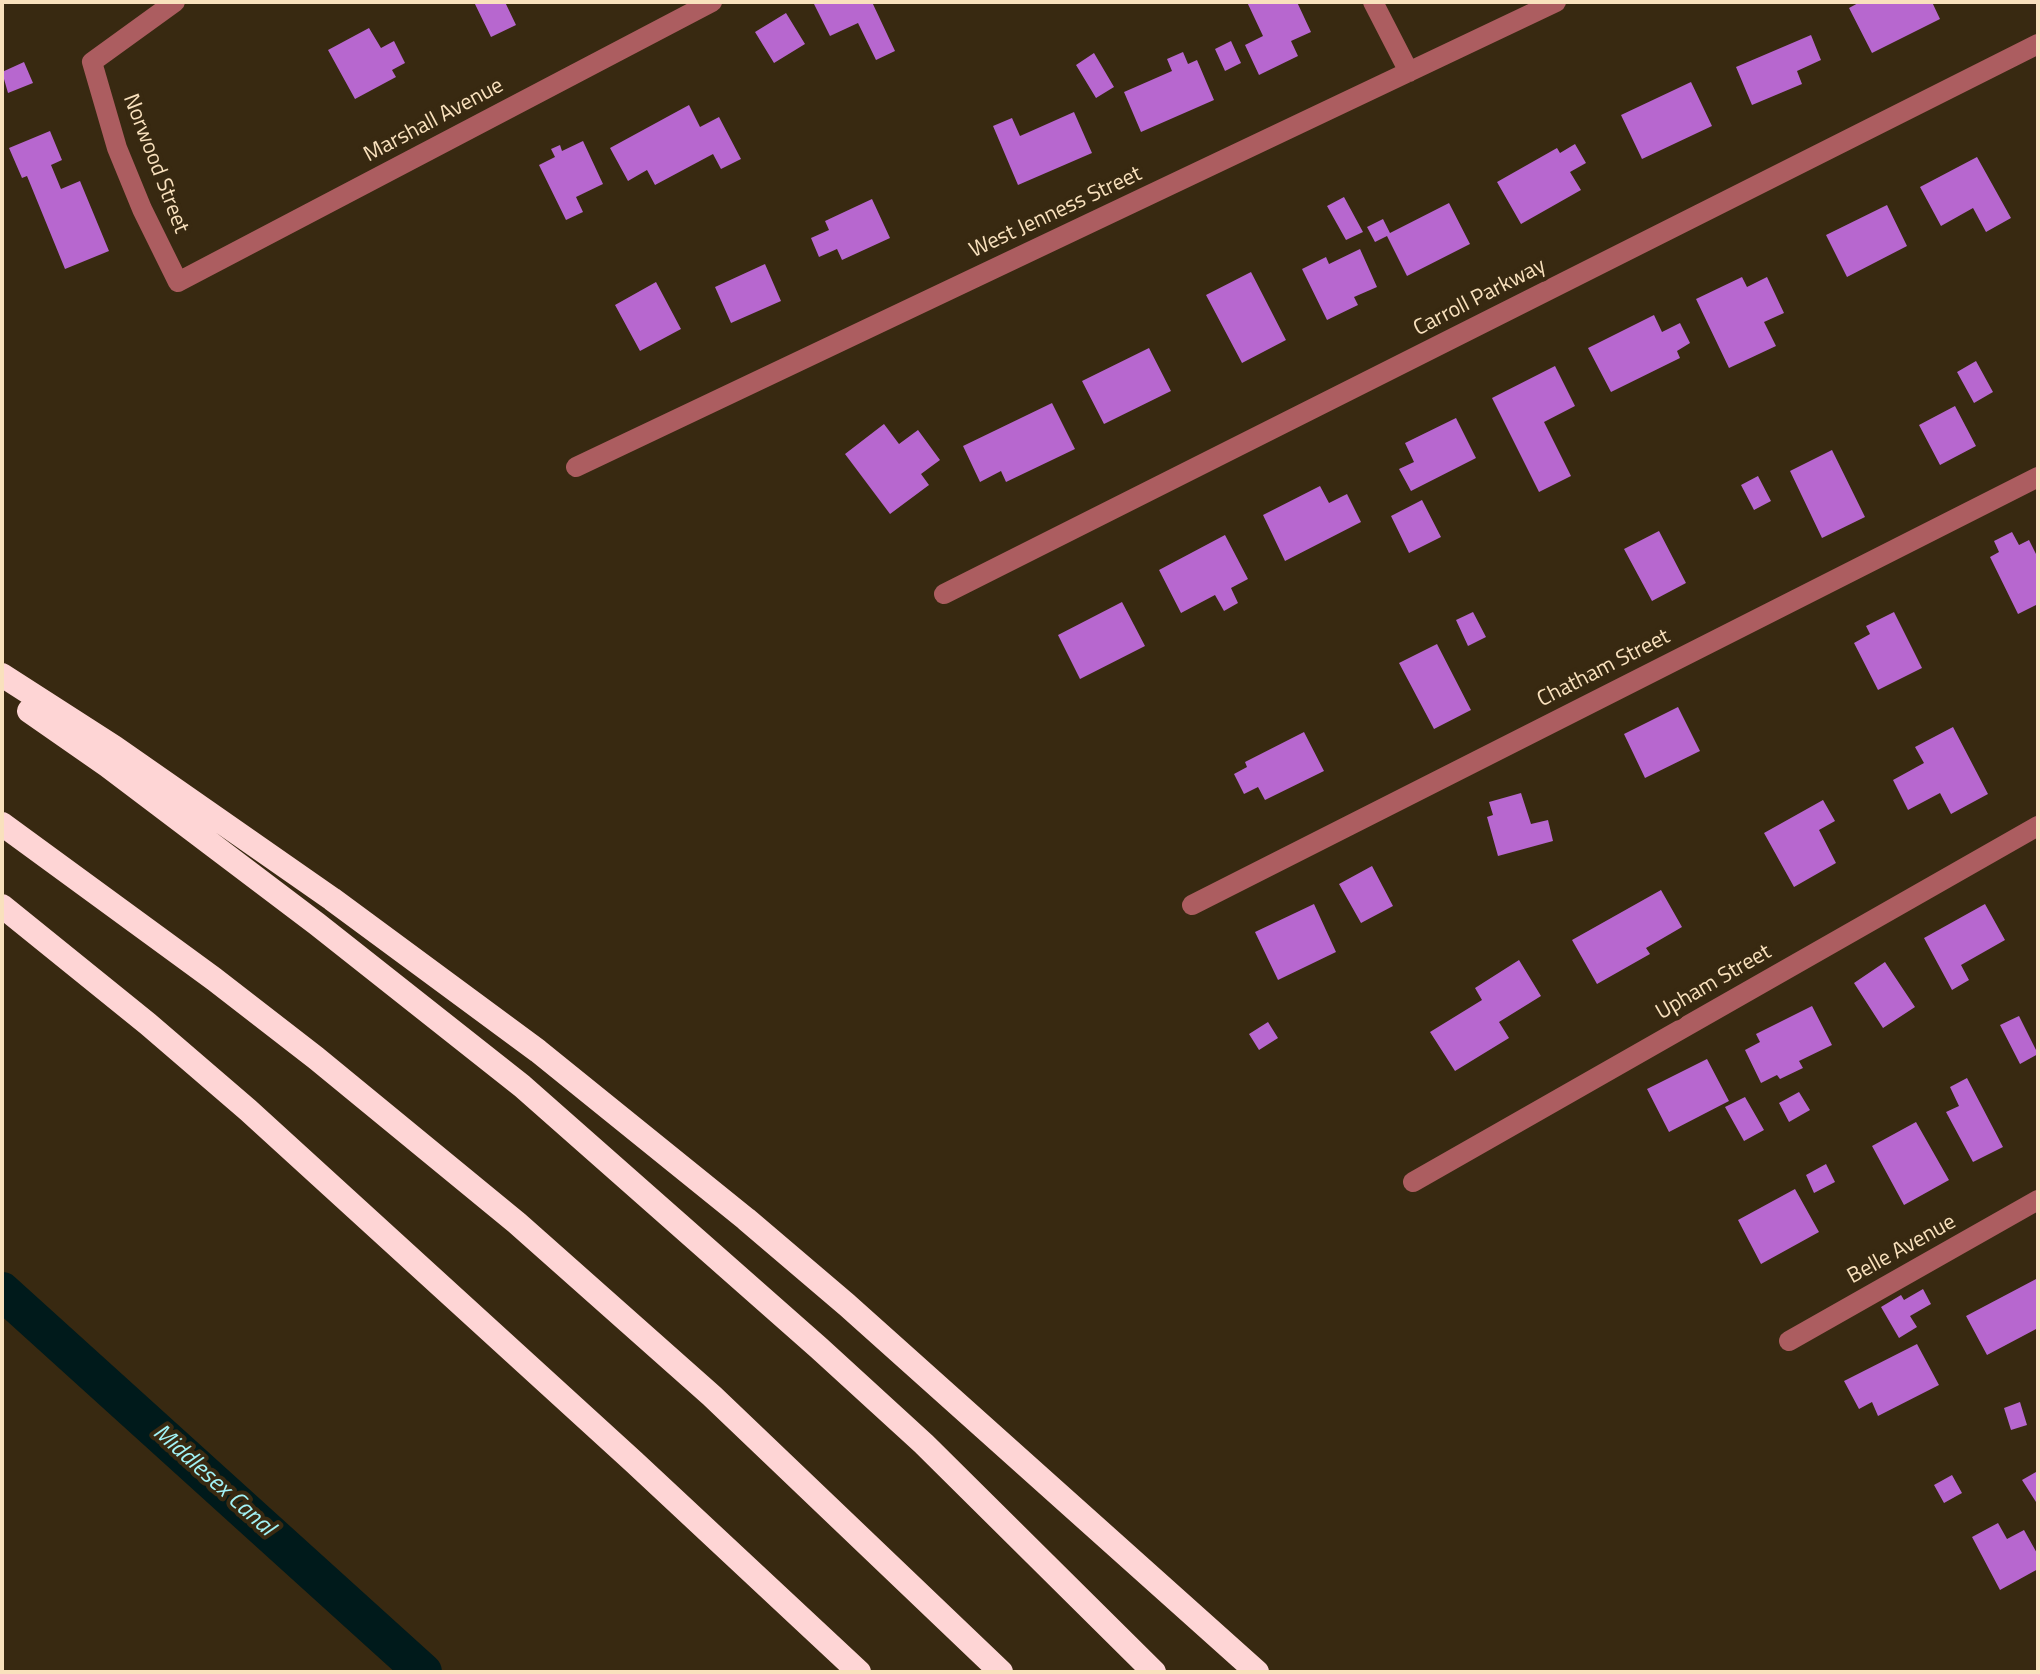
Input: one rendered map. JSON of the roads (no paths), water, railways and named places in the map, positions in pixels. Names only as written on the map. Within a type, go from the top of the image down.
[{"type":"highway","points":[[2,675],[114,747],[320,890],[538,1051],[847,1305],[1257,1672]]},
{"type":"highway","points":[[2,692],[108,766],[317,924],[522,1086],[912,1433],[1154,1672]]},
{"type":"highway","points":[[2,824],[259,1014],[419,1140],[517,1223],[733,1416],[1001,1672]]},
{"type":"highway","points":[[2,906],[248,1110],[677,1501],[859,1672]]},
{"type":"street","name":"Norwood Street","points":[[175,2],[92,62],[117,148],[142,209],[178,282]]},
{"type":"street","name":"Marshall Avenue","points":[[178,282],[712,2]]},
{"type":"street","points":[[1373,2],[1409,72]]},
{"type":"street","name":"West Jenness Street","points":[[576,467],[1556,2]]},
{"type":"street","name":"Carroll Parkway","points":[[944,594],[2038,44]]},
{"type":"street","name":"Chatham Street","points":[[1192,905],[2038,477]]},
{"type":"street","name":"Upham Street","points":[[1413,1182],[2038,826]]},
{"type":"street","name":"Belle Avenue","points":[[1789,1341],[2038,1200]]},
{"type":"waterway","name":"Middlesex Canal","points":[[2,1291],[423,1672]]}]
